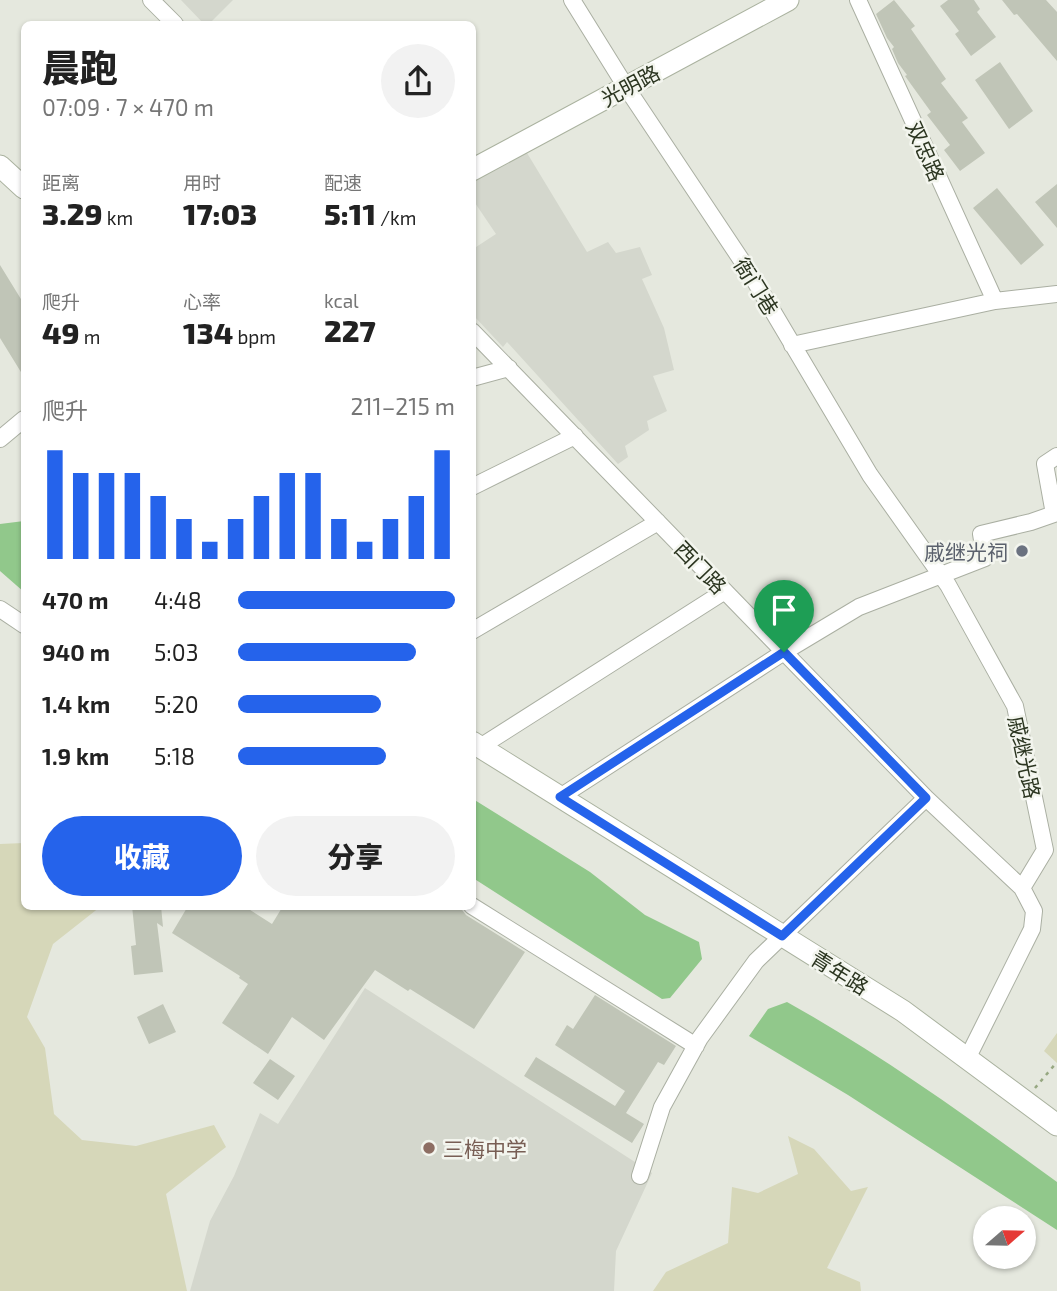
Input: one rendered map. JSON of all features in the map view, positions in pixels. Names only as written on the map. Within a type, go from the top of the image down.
[{"type":"main road","name":"光明路","points":[[476,168],[788,0]]},
{"type":"main road","points":[[0,166],[21,185]]},
{"type":"main road","name":"青年路","points":[[476,745],[903,1011],[1057,1125]]},
{"type":"street","points":[[151,0],[172,21]]},
{"type":"street","name":"衙门巷","points":[[572,0],[626,88],[750,273],[870,475],[940,574]]},
{"type":"street","name":"双忠路","points":[[858,0],[995,302]]},
{"type":"street","points":[[792,345],[995,302],[1057,294]]},
{"type":"street","name":"西门路","points":[[476,335],[926,798],[1022,888]]},
{"type":"street","points":[[476,377],[509,368]]},
{"type":"street","points":[[0,439],[21,422]]},
{"type":"street","points":[[476,485],[575,436]]},
{"type":"street","points":[[560,797],[784,652],[859,607],[985,558],[981,534],[1054,514],[1045,464],[1057,456]]},
{"type":"street","points":[[476,629],[658,522]]},
{"type":"street","name":"戚继光路","points":[[940,574],[1015,706],[1045,850],[1022,888]]},
{"type":"street","points":[[476,745],[725,592]]},
{"type":"street","points":[[0,610],[21,623]]},
{"type":"street","points":[[640,1176],[662,1107],[698,1042],[756,961],[926,798]]},
{"type":"street","points":[[967,1059],[1035,921],[1034,911],[1022,888]]},
{"type":"street","points":[[476,908],[698,1042]]},
{"type":"path","points":[[1024,1101],[1057,1062]]},
{"type":"shaded area","points":[[181,0],[233,0],[212,21],[201,21]]},
{"type":"shaded area","points":[[524,148],[587,252],[608,242],[616,253],[640,247],[652,275],[642,279],[664,328],[674,370],[653,376],[667,411],[647,421],[649,430],[625,446],[628,457],[618,464],[507,342],[503,347],[476,318],[476,247],[496,234],[476,204],[476,178]]},
{"type":"shaded area","points":[[21,521],[21,589],[0,571],[0,524]]},
{"type":"shaded area","points":[[476,801],[590,872],[645,915],[699,942],[702,959],[670,998],[662,999],[476,880]]},
{"type":"shaded area","points":[[21,843],[21,910],[96,910],[53,944],[27,1017],[45,1048],[54,1114],[82,1140],[136,1146],[214,1125],[226,1147],[166,1194],[187,1291],[0,1291],[0,844]]},
{"type":"shaded area","name":"三梅中学","points":[[365,988],[652,1173],[616,1251],[614,1291],[190,1291],[210,1221],[234,1176],[260,1113],[278,1124]]},
{"type":"shaded area","points":[[787,1002],[822,1022],[958,1111],[1057,1182],[1057,1230],[1036,1216],[1036,1206],[1020,1206],[848,1095],[749,1036],[768,1009]]},
{"type":"shaded area","points":[[1057,1033],[1057,1063],[1044,1051]]},
{"type":"shaded area","points":[[788,1136],[814,1149],[851,1191],[868,1187],[827,1268],[860,1282],[861,1291],[653,1291],[666,1272],[728,1243],[732,1187],[758,1193],[798,1174]]},
{"type":"building","points":[[894,0],[915,26],[911,29],[946,79],[941,83],[968,118],[962,122],[985,153],[960,171],[944,150],[950,145],[927,115],[931,112],[905,76],[907,75],[892,49],[894,47],[876,14]]},
{"type":"building","points":[[948,0],[974,0],[980,9],[977,12],[996,37],[971,56],[955,34],[959,31],[940,6]]},
{"type":"building","points":[[1002,0],[1046,0],[1057,12],[1057,61],[1017,14],[1014,15]]},
{"type":"building","points":[[1000,62],[1033,111],[1009,129],[975,80]]},
{"type":"building","points":[[1057,184],[1057,228],[1035,202]]},
{"type":"building","points":[[997,188],[1044,245],[1021,265],[973,208]]},
{"type":"building","points":[[0,265],[21,299],[21,372],[0,338]]},
{"type":"building","points":[[132,910],[161,910],[163,927],[157,923],[163,972],[134,975],[131,946],[136,945]]},
{"type":"building","points":[[186,910],[250,910],[272,924],[281,910],[462,910],[525,952],[474,1029],[375,970],[324,1040],[292,1017],[268,1054],[222,1023],[248,984],[239,978],[240,976],[172,933]]},
{"type":"building","points":[[595,995],[676,1046],[664,1065],[658,1062],[626,1113],[644,1124],[632,1143],[524,1076],[536,1057],[615,1106],[625,1091],[555,1045],[567,1025],[573,1029]]},
{"type":"building","points":[[163,1004],[176,1032],[149,1044],[137,1017]]},
{"type":"building","points":[[270,1059],[295,1076],[278,1100],[253,1083]]},
{"type":"place","name":"戚继光祠","points":[[1022,551]]},
{"type":"place","name":"三梅中学","points":[[429,1148]]},
{"type":"route","points":[[784,652],[926,798],[782,936],[560,797],[784,652]]}]
